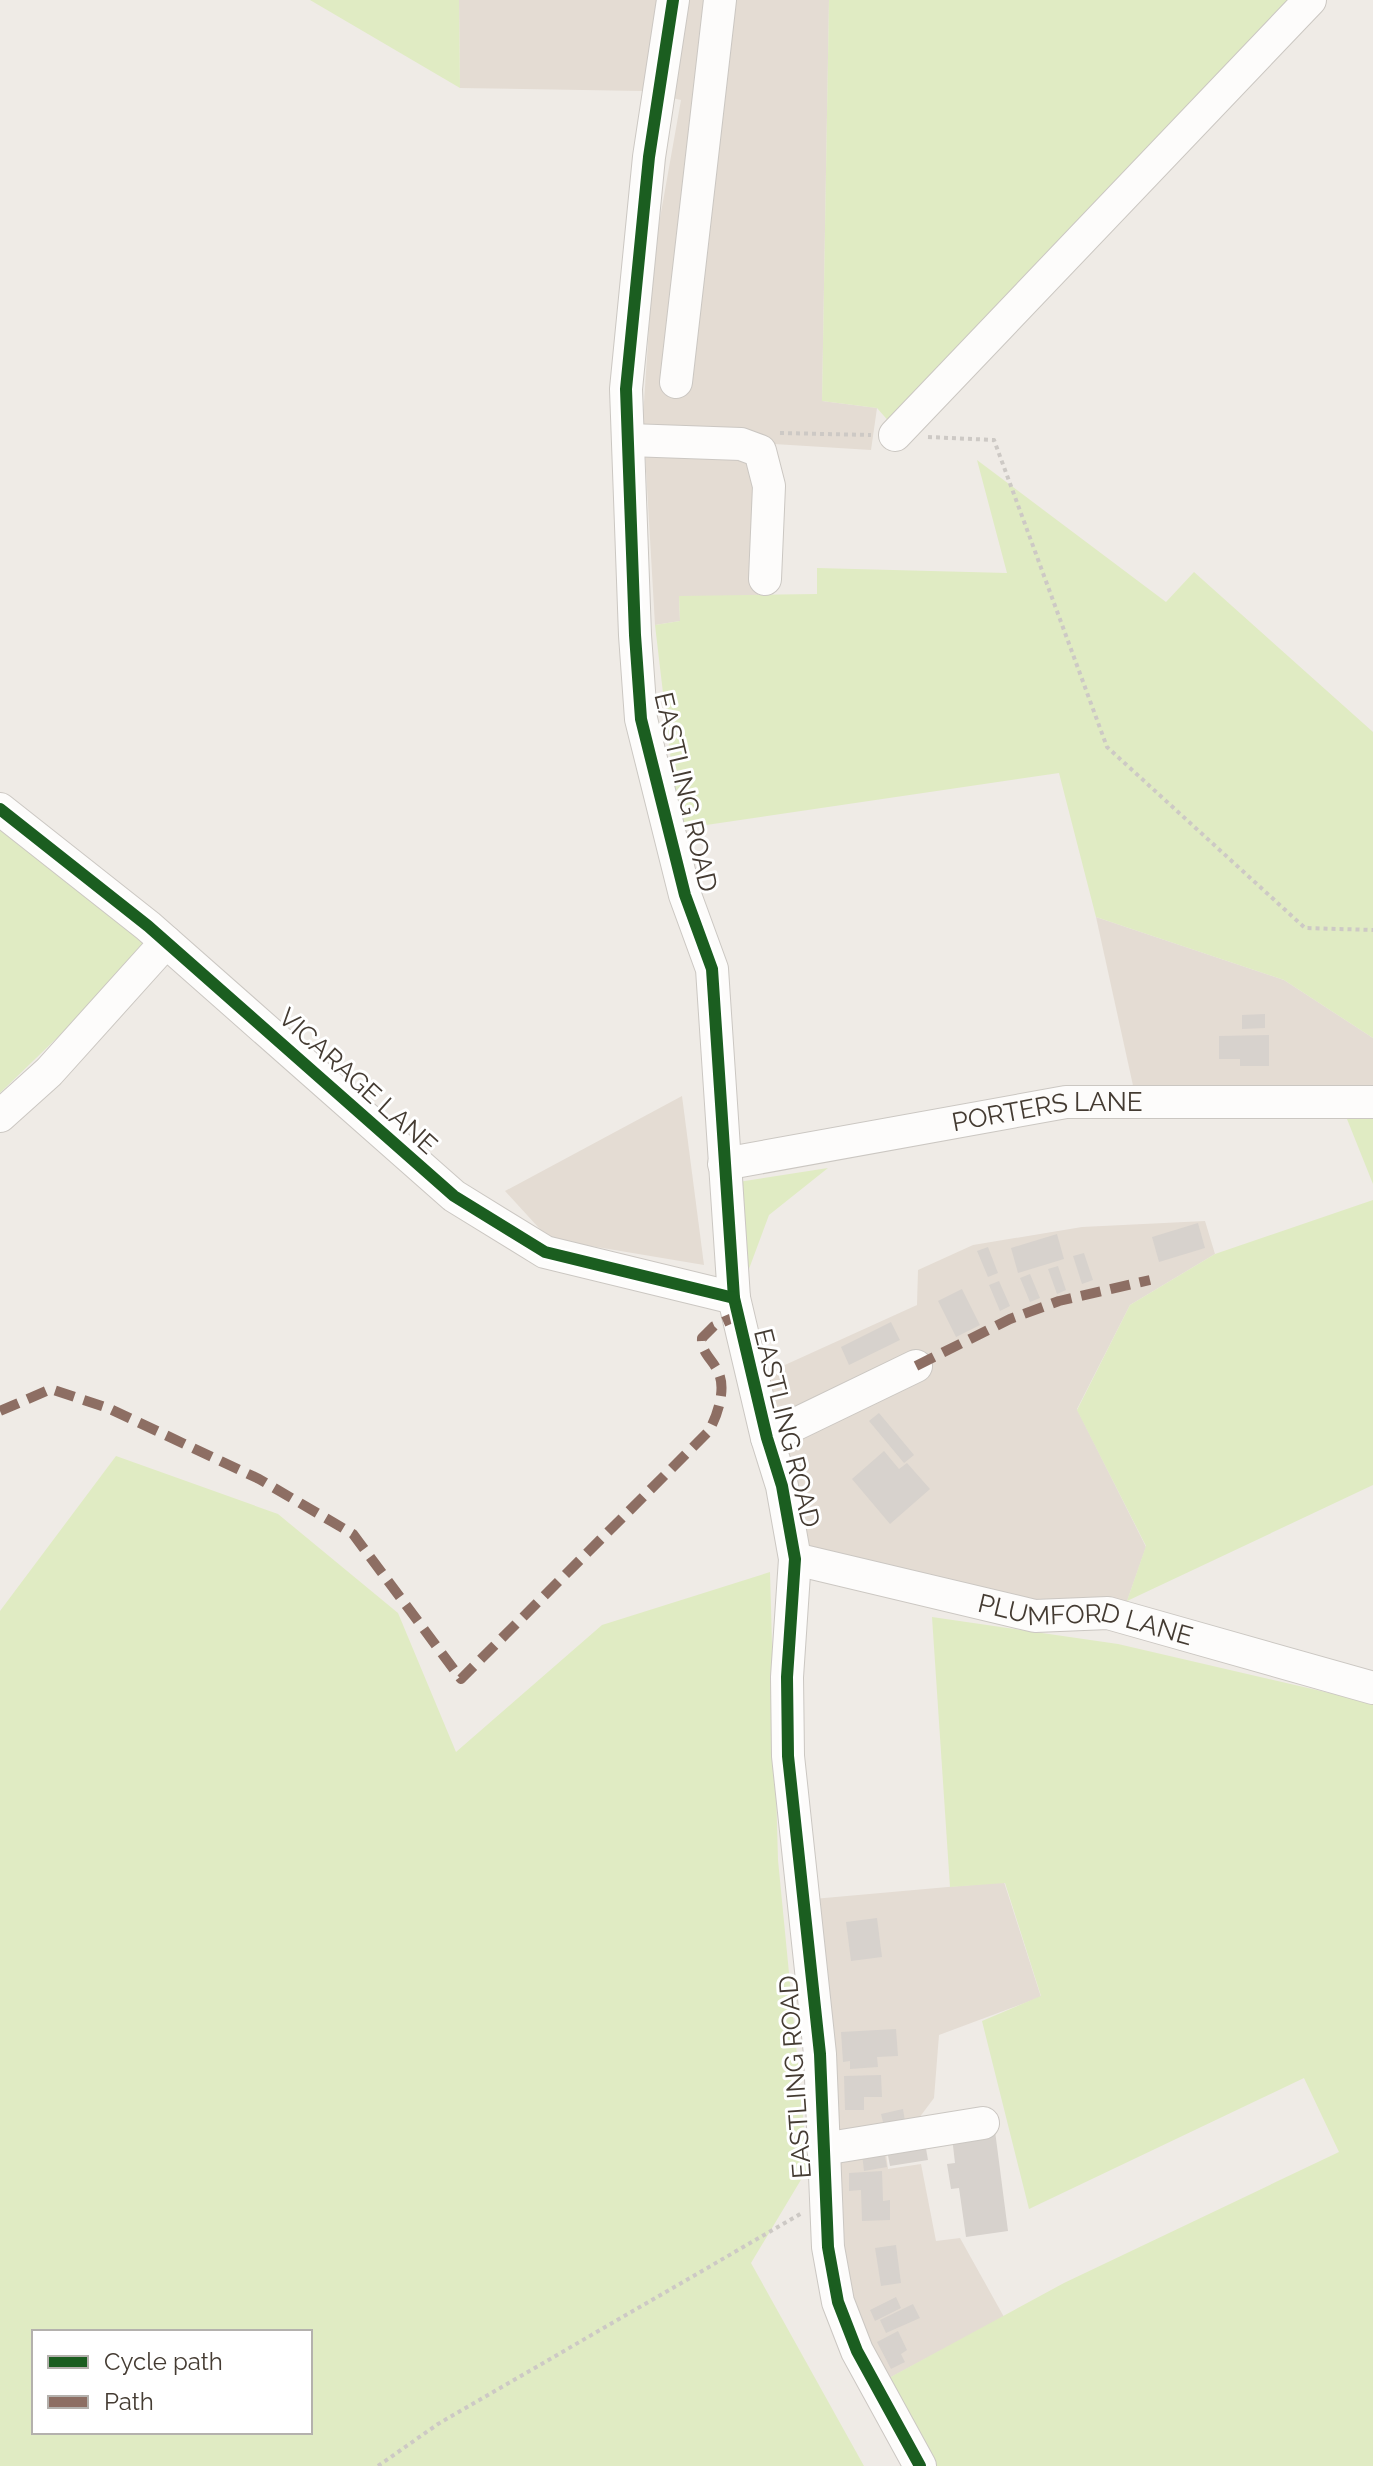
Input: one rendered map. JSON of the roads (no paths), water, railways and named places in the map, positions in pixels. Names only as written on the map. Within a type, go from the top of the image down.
[{"type":"street","name":"EASTLING ROAD","points":[[673,0],[649,157],[626,389],[641,719],[685,895],[712,969],[734,1298],[767,1438],[782,1486],[795,1559],[787,1677],[788,1756],[820,2054],[828,2247],[838,2302],[857,2351],[920,2466]]},
{"type":"street","points":[[676,382],[720,0]]},
{"type":"street","points":[[895,435],[1310,0]]},
{"type":"street","points":[[629,440],[741,444],[760,451],[769,486],[765,579]]},
{"type":"street","name":"VICARAGE LANE","points":[[0,809],[166,942],[454,1196],[545,1252],[734,1298]]},
{"type":"street","points":[[0,1116],[49,1072],[166,942]]},
{"type":"street","name":"PORTERS LANE","points":[[724,1164],[1066,1102],[1373,1102]]},
{"type":"street","points":[[767,1438],[916,1366]]},
{"type":"street","points":[[795,1559],[809,1556],[842,1562],[904,1579]]},
{"type":"street","name":"PLUMFORD LANE","points":[[795,1559],[1035,1616],[1108,1613],[1373,1688]]},
{"type":"street","points":[[823,2149],[983,2123]]}]
